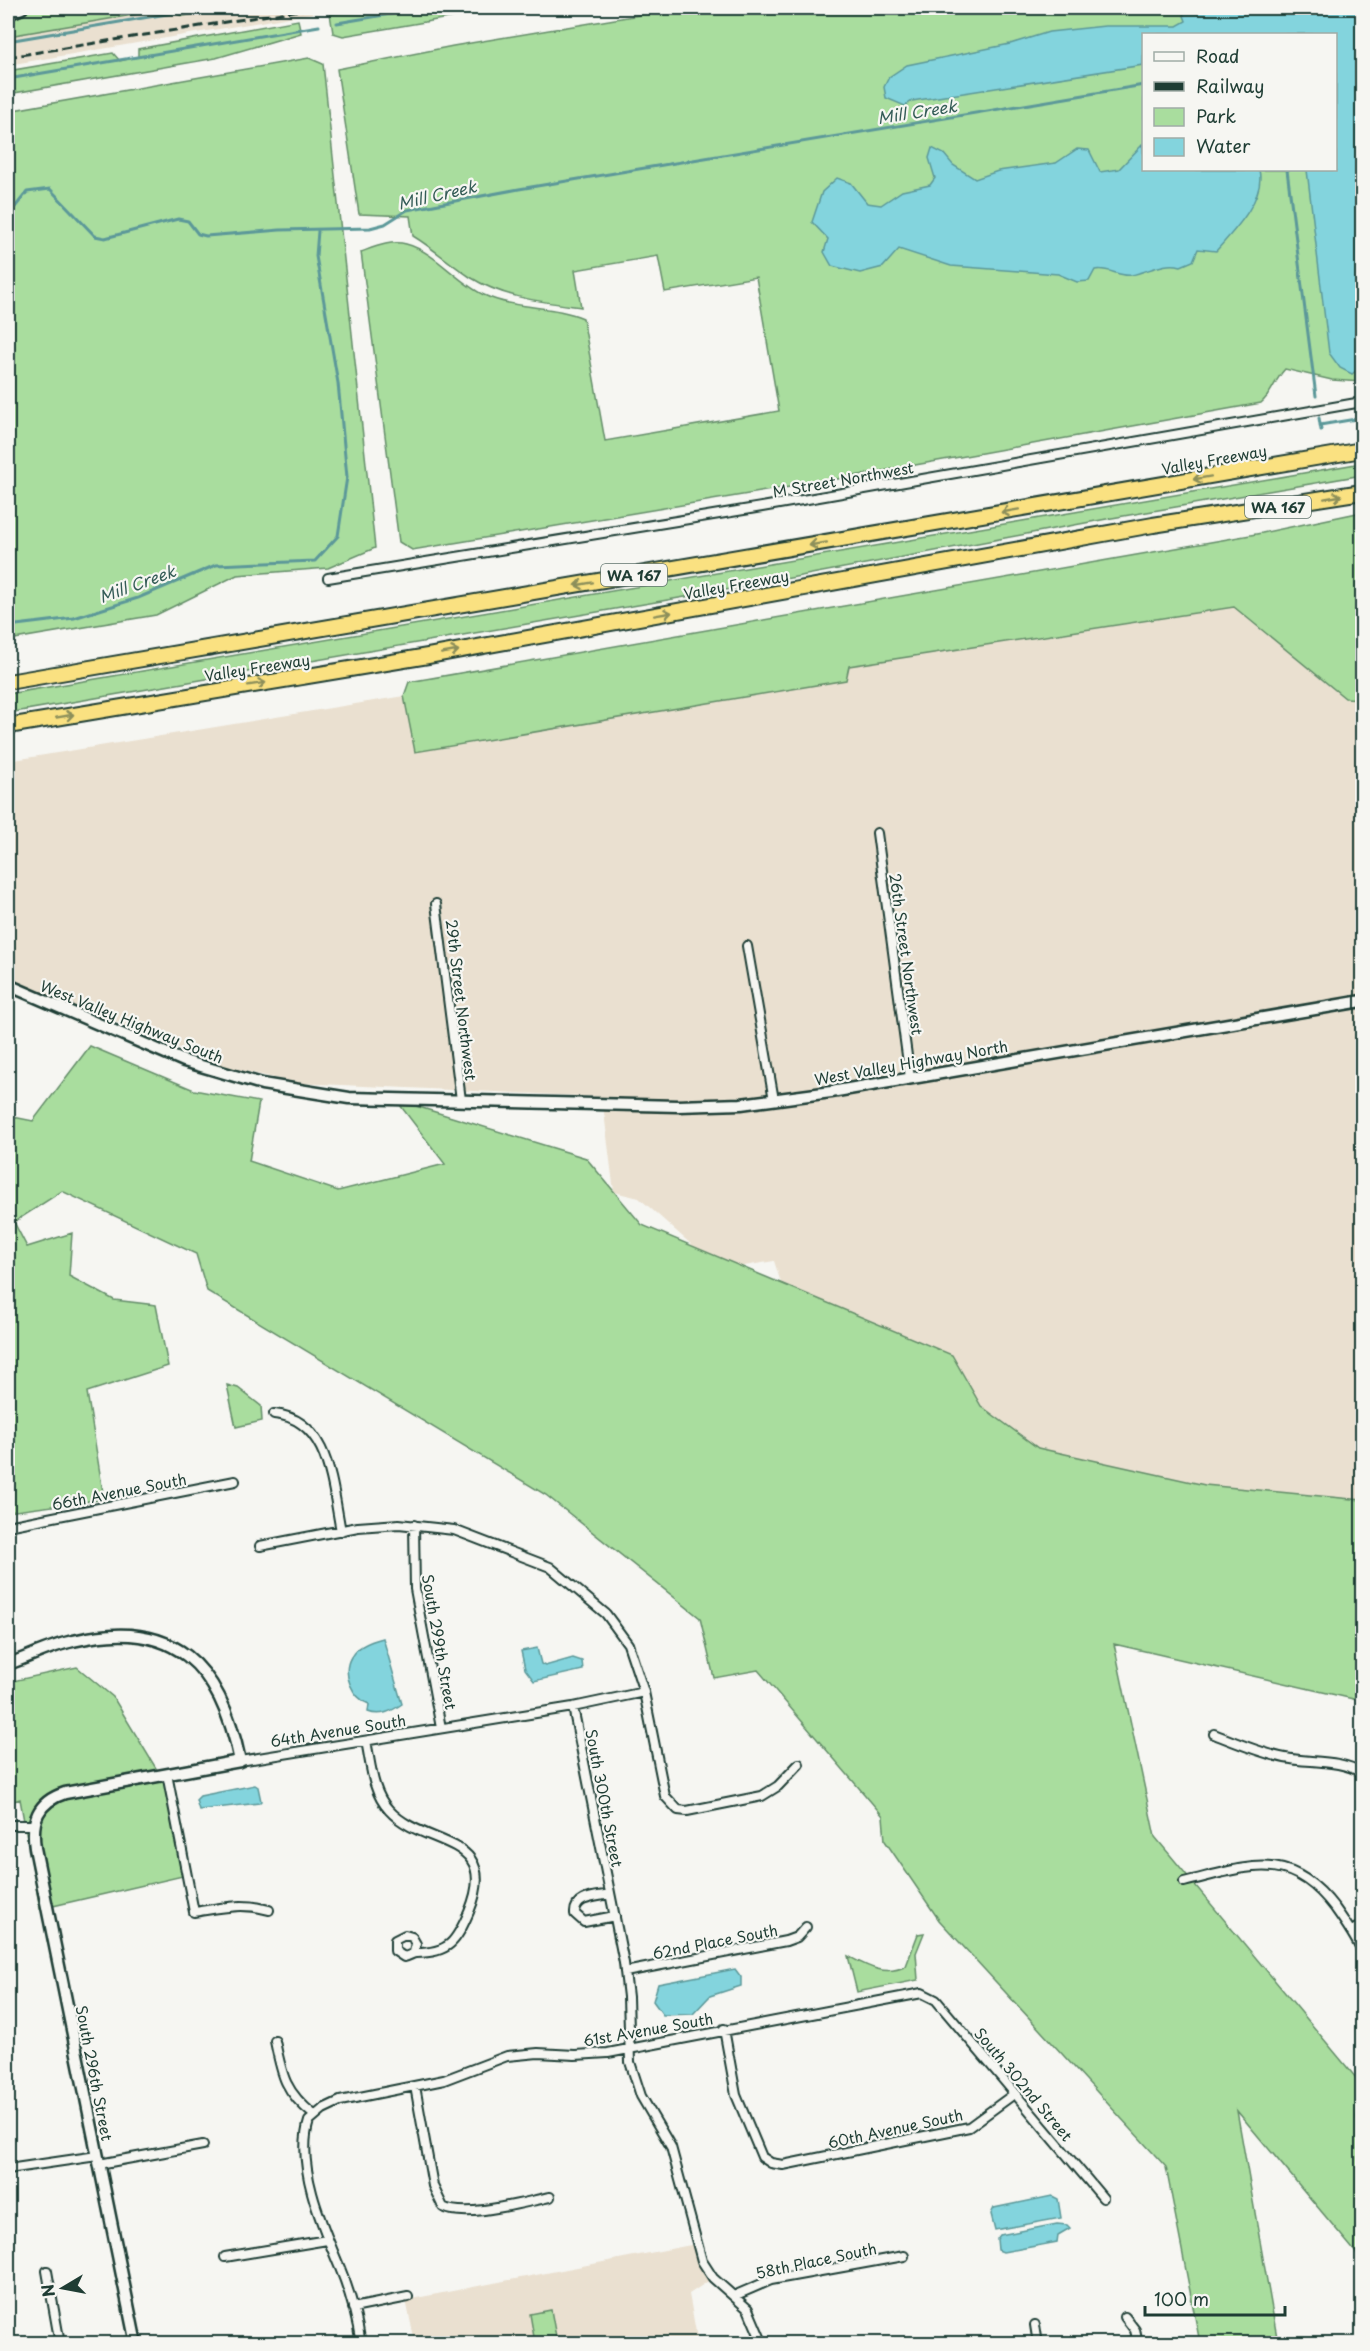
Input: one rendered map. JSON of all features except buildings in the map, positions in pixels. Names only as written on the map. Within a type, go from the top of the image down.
[{"type":"highway","name":"Valley Freeway","points":[[8,682],[1260,468],[1362,448]]},
{"type":"highway","name":"Valley Freeway","points":[[8,726],[428,656],[1153,525],[1362,492]]},
{"type":"main road","points":[[8,14],[22,8]]},
{"type":"main road","name":"West Valley Highway South","points":[[8,985],[103,1028],[226,1076],[270,1086],[349,1098],[461,1100]]},
{"type":"main road","name":"West Valley Highway North","points":[[461,1100],[678,1106],[774,1100],[1362,1001]]},
{"type":"main road","points":[[8,1664],[72,1641],[129,1635],[158,1640],[182,1650],[211,1681],[230,1719],[240,1761]]},
{"type":"main road","name":"64th Avenue South","points":[[40,1808],[56,1797],[73,1791],[240,1761]]},
{"type":"main road","name":"South 296th Street","points":[[40,1808],[33,1825],[35,1848],[136,2342]]},
{"type":"street","name":"M Street Northwest","points":[[328,578],[774,505],[1362,402]]},
{"type":"street","name":"26th Street Northwest","points":[[877,833],[910,1078]]},
{"type":"street","name":"29th Street Northwest","points":[[436,904],[461,1100]]},
{"type":"street","points":[[747,946],[774,1100]]},
{"type":"street","points":[[274,1414],[296,1420],[322,1446],[341,1530]]},
{"type":"street","name":"66th Avenue South","points":[[8,1526],[235,1481]]},
{"type":"street","points":[[260,1546],[341,1530],[378,1525],[414,1525],[454,1530],[550,1567],[583,1592],[619,1630],[628,1644],[644,1692],[665,1796],[678,1810],[687,1811],[762,1796],[778,1786],[799,1764]]},
{"type":"street","name":"South 299th Street","points":[[414,1525],[415,1589],[441,1728]]},
{"type":"street","name":"64th Avenue South","points":[[240,1761],[573,1707],[644,1692]]},
{"type":"street","name":"South 300th Street","points":[[573,1707],[625,1972],[630,2062],[644,2103],[671,2147],[702,2261],[713,2278],[736,2295],[753,2318],[763,2343]]},
{"type":"street","points":[[1214,1734],[1261,1753],[1356,1769],[1362,1773]]},
{"type":"street","points":[[366,1741],[377,1790],[388,1809],[406,1824],[459,1848],[472,1862],[477,1874],[472,1903],[454,1941],[437,1952],[414,1952]]},
{"type":"street","points":[[167,1774],[194,1912],[249,1904],[268,1910]]},
{"type":"street","points":[[8,1826],[33,1825]]},
{"type":"street","points":[[1184,1882],[1242,1868],[1266,1866],[1292,1870],[1311,1880],[1352,1931],[1362,1952]]},
{"type":"street","points":[[610,1894],[580,1900],[575,1907],[575,1914],[584,1922],[615,1916]]},
{"type":"street","points":[[1352,1931],[1362,1925]]},
{"type":"street","name":"62nd Place South","points":[[625,1972],[786,1941],[797,1937],[806,1927]]},
{"type":"street","name":"61st Avenue South","points":[[314,2115],[340,2101],[453,2078],[511,2055],[538,2053],[591,2055],[922,1993]]},
{"type":"street","name":"South 302nd Street","points":[[922,1993],[936,2000],[1103,2198]]},
{"type":"street","name":"60th Avenue South","points":[[724,2029],[736,2095],[762,2157],[771,2163],[783,2165],[969,2127],[1014,2094]]},
{"type":"street","points":[[275,2041],[288,2090],[295,2100],[314,2115],[306,2129],[310,2181],[327,2240],[353,2308],[361,2343]]},
{"type":"street","points":[[415,2086],[433,2186],[441,2205],[451,2210],[465,2211],[550,2197]]},
{"type":"street","points":[[8,2169],[98,2160],[203,2145]]},
{"type":"street","points":[[225,2257],[327,2240]]},
{"type":"street","name":"58th Place South","points":[[736,2295],[771,2280],[904,2256]]},
{"type":"street","points":[[47,2271],[60,2343]]},
{"type":"street","points":[[353,2308],[408,2297]]},
{"type":"street","points":[[1121,2343],[1137,2342],[1135,2330],[1125,2317]]},
{"type":"street","points":[[1035,2325],[1038,2343]]},
{"type":"street","points":[[118,2343],[136,2342]]},
{"type":"shaded area","points":[[174,8],[343,8],[8,65],[8,36]]},
{"type":"shaded area","points":[[1234,607],[1344,698],[1362,699],[1362,1500],[1205,1485],[1038,1448],[981,1406],[952,1355],[782,1286],[774,1261],[720,1270],[639,1198],[614,1192],[602,1097],[297,1083],[222,1066],[121,1024],[8,983],[8,761],[404,696],[415,752],[849,666]]},
{"type":"shaded area","points":[[696,2244],[713,2278],[689,2294],[698,2343],[415,2343],[406,2300]]},
{"type":"green space","points":[[8,8],[174,8],[8,36]]},
{"type":"green space","points":[[177,8],[233,8],[183,16],[179,15]]},
{"type":"green space","points":[[370,8],[507,8],[343,36],[333,33],[330,14]]},
{"type":"green space","points":[[681,8],[1362,8],[1362,382],[1332,380],[1285,369],[1261,403],[832,480],[412,550],[399,542],[361,252],[389,243],[406,244],[427,254],[464,283],[484,295],[496,300],[559,311],[583,318],[605,441],[779,411],[756,277],[665,292],[658,256],[575,270],[581,307],[552,303],[496,290],[470,277],[413,236],[410,216],[359,214],[337,69],[453,46]]},
{"type":"green space","points":[[298,20],[301,33],[216,58],[8,94],[8,71],[113,53],[120,61],[138,57],[138,49]]},
{"type":"green space","points":[[309,58],[323,64],[375,548],[328,568],[237,575],[156,615],[8,640],[8,111]]},
{"type":"green space","points":[[1362,463],[1362,475],[1112,518],[720,591],[8,713],[8,694]]},
{"type":"green space","points":[[1362,512],[1362,699],[1345,698],[1234,607],[849,666],[846,680],[415,752],[404,696],[409,682],[1262,533]]},
{"type":"green space","points":[[90,1046],[194,1090],[259,1102],[249,1161],[338,1191],[445,1164],[396,1100],[586,1158],[642,1225],[952,1355],[981,1406],[1038,1448],[1205,1485],[1362,1500],[1362,1701],[1114,1644],[1155,1837],[1362,2085],[1362,2260],[1237,2111],[1278,2343],[1200,2343],[1166,2167],[939,1920],[885,1841],[883,1816],[758,1670],[714,1678],[700,1618],[546,1495],[207,1291],[196,1254],[62,1191],[14,1222],[27,1247],[72,1233],[69,1276],[114,1300],[156,1305],[168,1366],[87,1392],[104,1499],[8,1512],[8,1116],[33,1121]]},
{"type":"green space","points":[[227,1385],[238,1388],[261,1406],[262,1421],[236,1427]]},
{"type":"green space","points":[[77,1667],[113,1697],[160,1775],[167,1774],[187,1875],[40,1909],[20,1799],[8,1803],[8,1682]]},
{"type":"green space","points":[[924,1933],[916,1953],[918,1980],[857,1992],[848,1956],[876,1969],[898,1969],[906,1966],[918,1934]]},
{"type":"green space","points":[[551,2310],[557,2342],[535,2343],[530,2314]]},
{"type":"water","points":[[1181,8],[1362,8],[1362,366],[1352,374],[1340,368],[1329,353],[1307,171],[1337,171],[1337,33],[1142,33],[1142,65],[912,101],[905,106],[886,98],[884,87],[889,77],[907,65],[1010,44],[1049,32],[1105,26],[1177,26],[1186,21]]},
{"type":"water","points":[[1142,145],[1142,171],[1259,171],[1260,181],[1258,192],[1247,213],[1216,251],[1198,249],[1193,261],[1181,266],[1162,266],[1131,275],[1095,270],[1089,281],[1077,282],[1058,274],[951,266],[899,249],[883,267],[860,273],[832,266],[824,252],[828,239],[812,222],[822,192],[837,178],[851,183],[867,203],[881,205],[902,191],[930,185],[935,178],[929,158],[932,148],[944,154],[953,165],[975,179],[998,171],[1056,163],[1077,149],[1089,150],[1100,172],[1119,169]]},
{"type":"water","points":[[383,1638],[402,1704],[377,1714],[368,1712],[369,1704],[358,1697],[350,1685],[347,1671],[354,1653],[369,1642]]},
{"type":"water","points":[[537,1648],[541,1664],[545,1666],[573,1658],[582,1661],[583,1670],[534,1681],[525,1669],[521,1651]]},
{"type":"water","points":[[255,1785],[258,1787],[261,1801],[259,1803],[199,1810],[196,1800],[200,1796]]},
{"type":"water","points":[[735,1969],[741,1977],[741,1986],[710,1996],[693,2014],[663,2015],[653,2001],[658,1984]]},
{"type":"water","points":[[1052,2196],[1058,2199],[1061,2218],[995,2230],[991,2214],[994,2208]]},
{"type":"water","points":[[1057,2224],[1067,2225],[1070,2228],[1058,2235],[1057,2242],[1003,2252],[998,2250],[997,2239],[1000,2235]]},
{"type":"waterway","points":[[8,41],[202,8]]},
{"type":"waterway","points":[[337,23],[426,8]]},
{"type":"waterway","points":[[8,79],[319,26]]},
{"type":"waterway","name":"Mill Creek","points":[[8,216],[27,192],[50,189],[95,236],[105,238],[178,219],[188,221],[198,234],[206,236],[280,230],[370,228],[385,224],[407,210],[519,189],[1142,85]]},
{"type":"waterway","name":"Mill Creek","points":[[1287,171],[1316,396]]},
{"type":"waterway","name":"Mill Creek","points":[[8,626],[74,618],[138,598],[216,565],[315,561],[338,536],[347,477],[338,383],[316,256],[318,231]]},
{"type":"waterway","name":"Mill Creek","points":[[1319,418],[1321,430]]},
{"type":"waterway","points":[[1320,425],[1362,418]]},
{"type":"railway","points":[[8,57],[313,8]]}]
